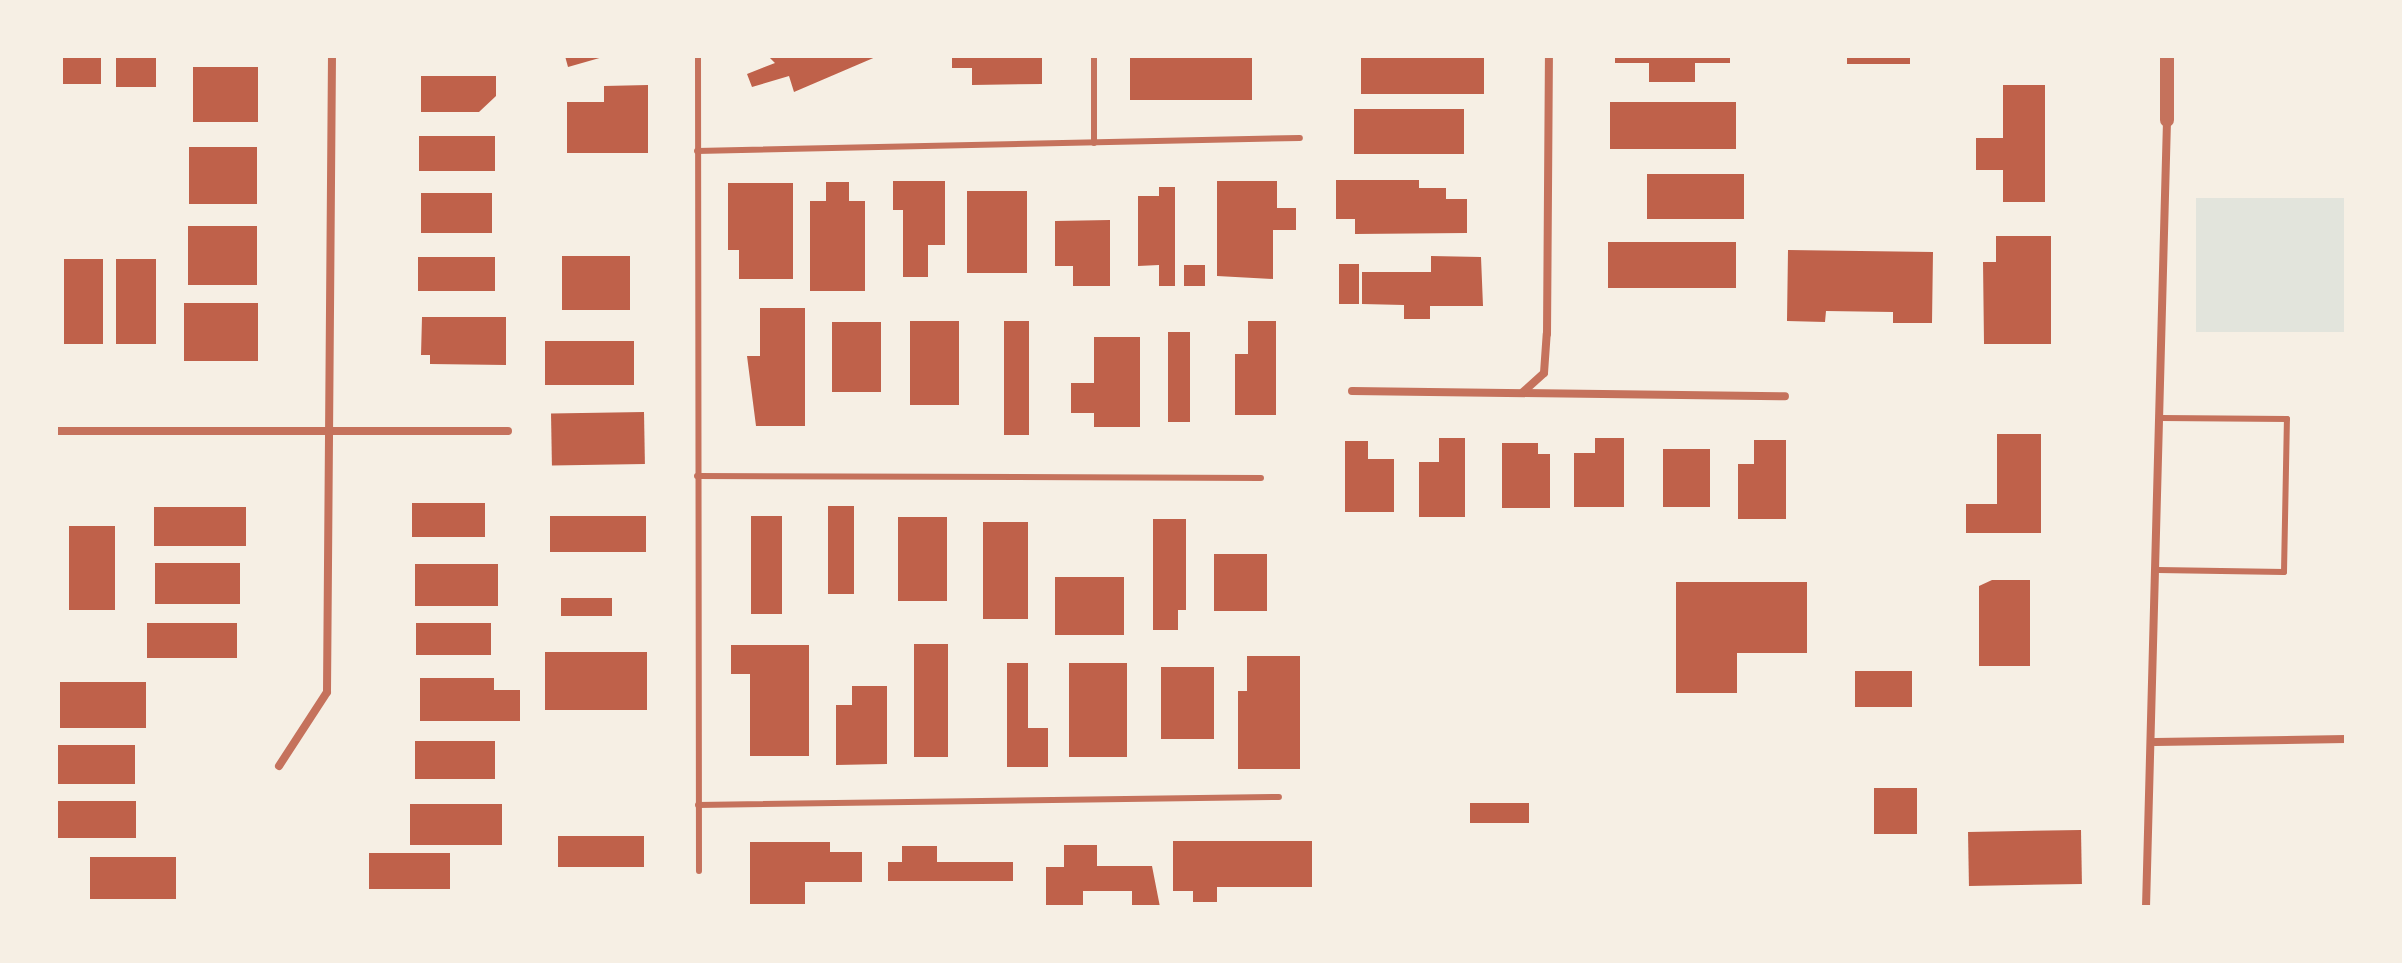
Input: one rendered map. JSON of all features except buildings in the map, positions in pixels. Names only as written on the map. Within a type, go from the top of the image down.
[{"type":"street","points":[[279,766],[327,692],[332,431],[332,56]]},
{"type":"street","points":[[1523,392],[1544,373],[1549,56]]},
{"type":"street","points":[[2146,907],[2155,742],[2167,56]]},
{"type":"street","points":[[1352,391],[1785,396]]},
{"type":"street","points":[[56,431],[508,431]]},
{"type":"street","points":[[2155,742],[2346,739]]},
{"type":"lane","points":[[698,56],[699,871]]},
{"type":"lane","points":[[1094,56],[1094,143]]},
{"type":"lane","points":[[697,151],[1300,138]]},
{"type":"lane","points":[[2158,570],[2284,572],[2287,419],[2161,418]]},
{"type":"lane","points":[[697,476],[1261,478]]},
{"type":"lane","points":[[698,805],[1279,797]]},
{"type":"shaded area","points":[[2196,198],[2346,198],[2346,332],[2196,332]]}]
